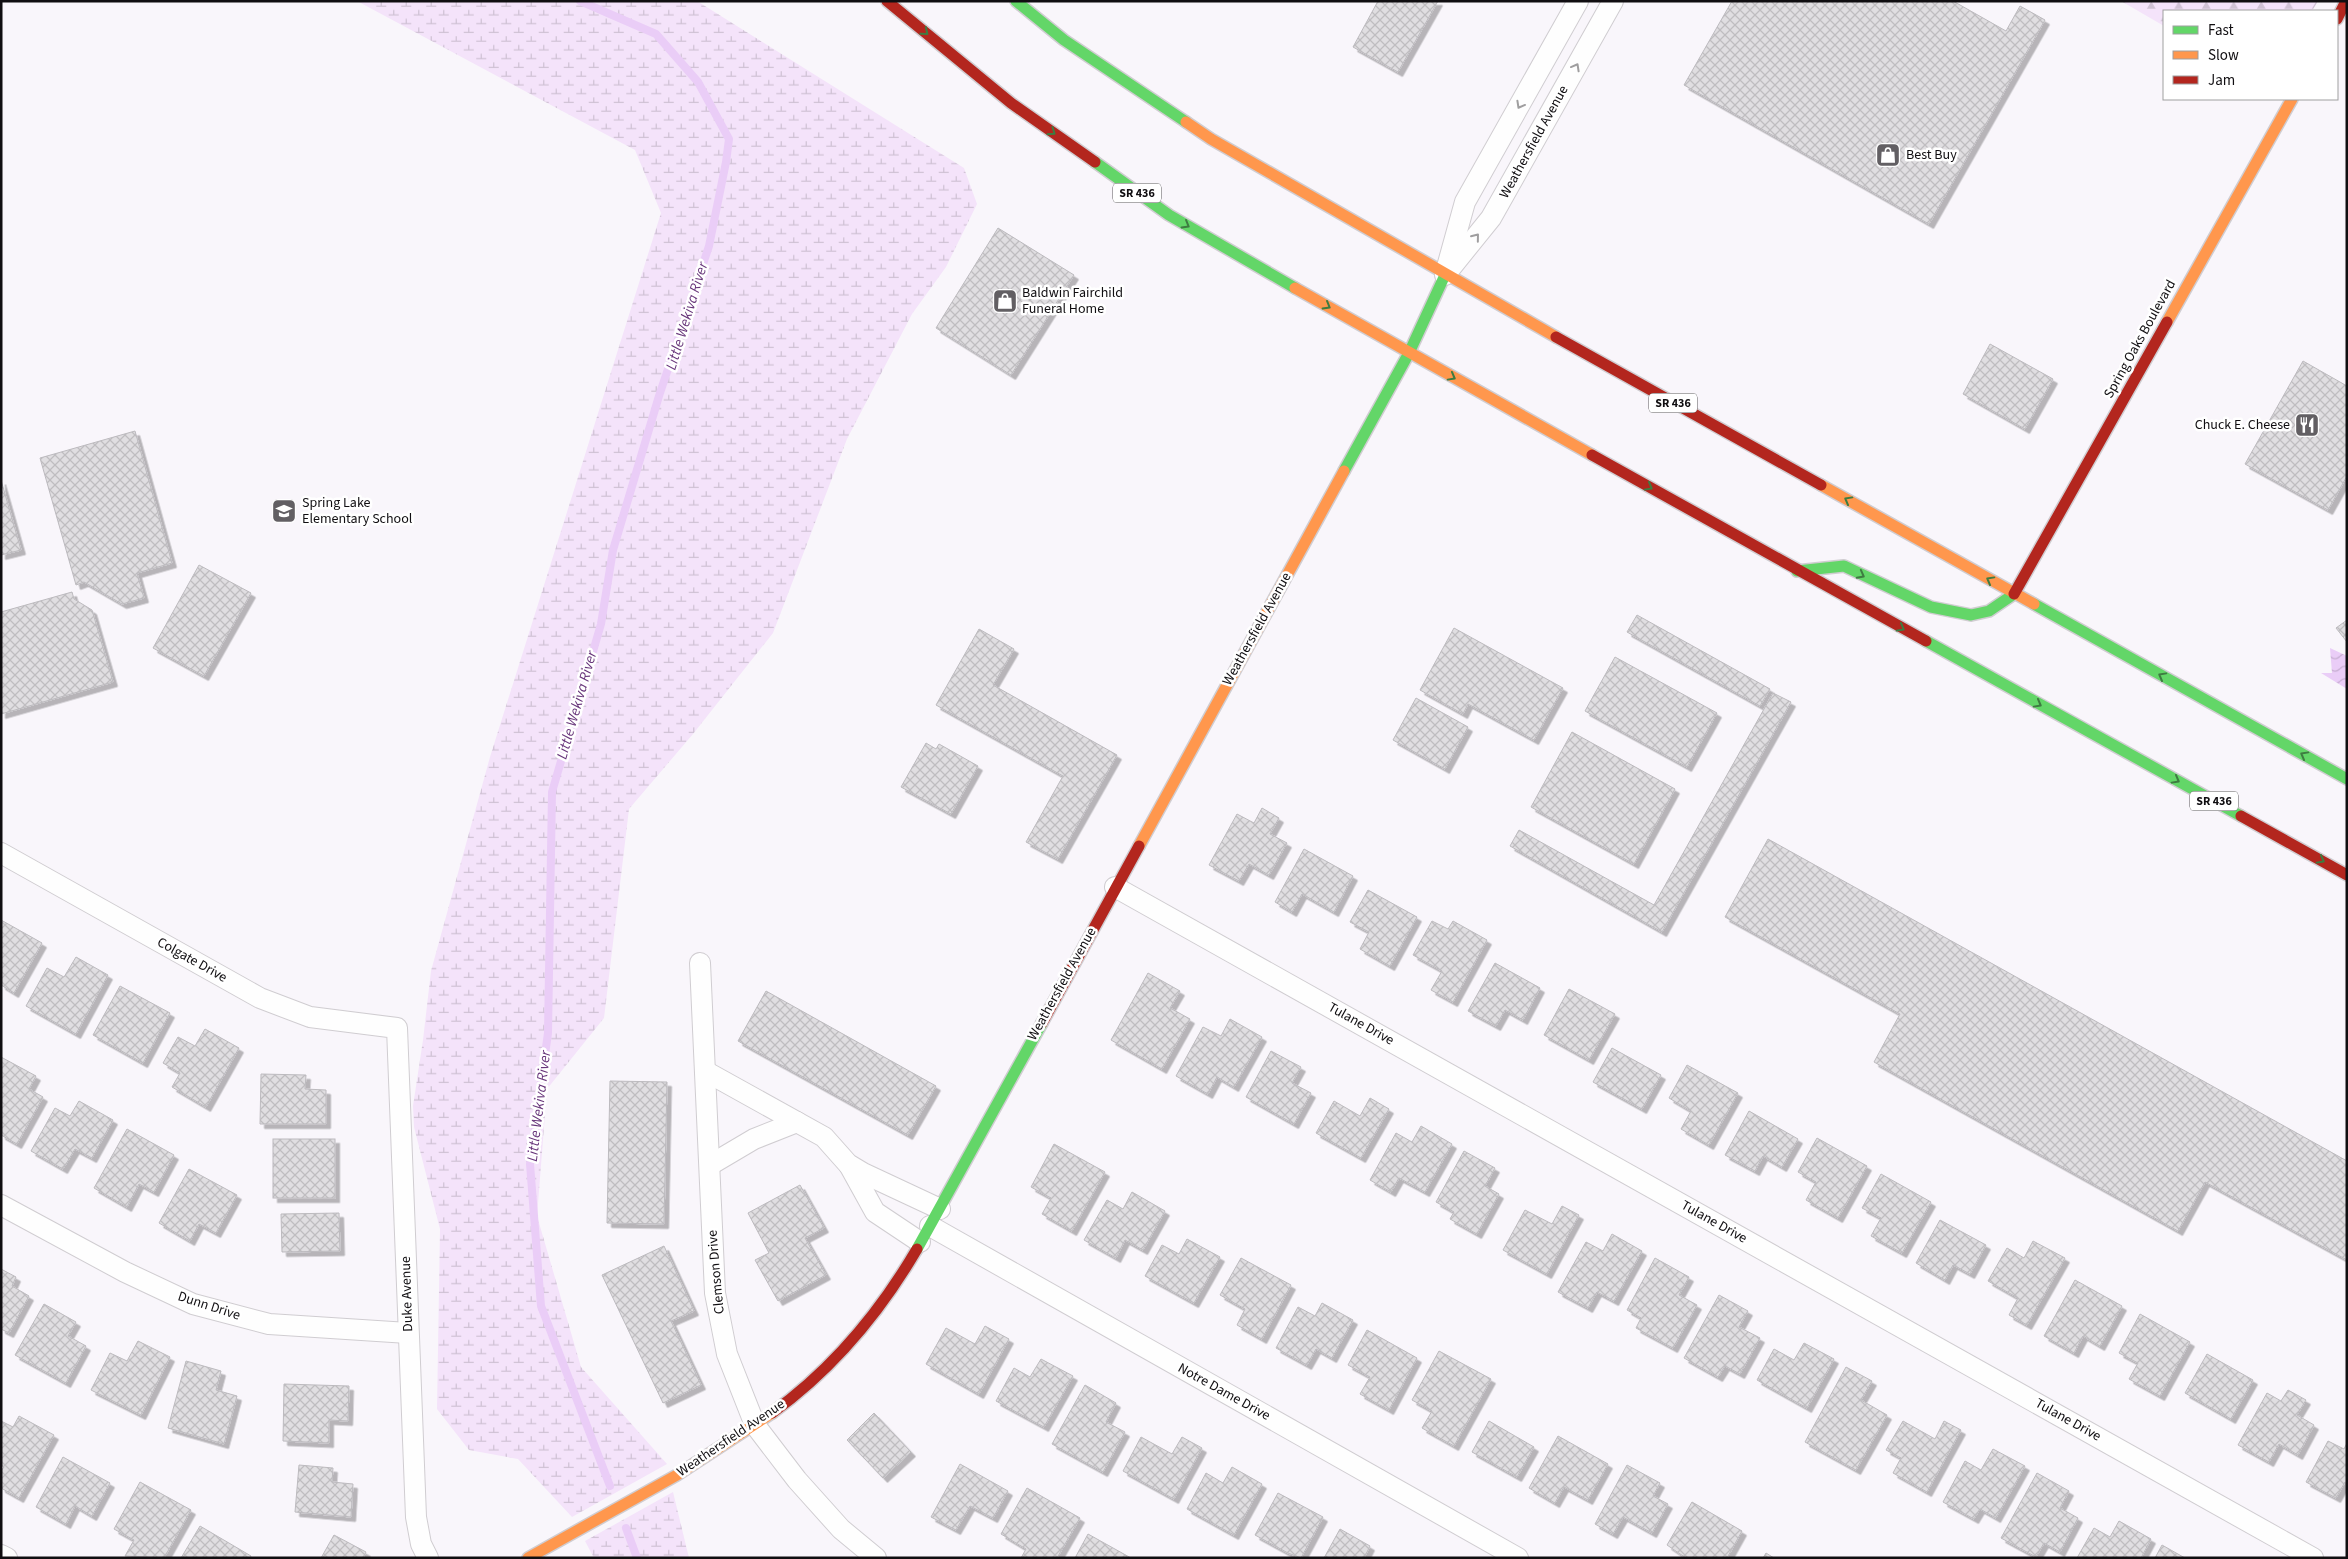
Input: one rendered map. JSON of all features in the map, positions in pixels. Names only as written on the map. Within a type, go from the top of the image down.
[{"type":"main road","name":"SR 436","points":[[887,1],[1011,103],[1169,215],[1409,354],[2347,875]]},
{"type":"main road","name":"SR 436","points":[[1016,1],[1064,40],[1212,139],[1445,275],[2347,779]]},
{"type":"main road","points":[[2338,17],[2346,1]]},
{"type":"main road","name":"Spring Oaks Boulevard","points":[[2014,594],[2291,100]]},
{"type":"main road","name":"Weathersfield Avenue","points":[[528,1558],[669,1479],[755,1425],[818,1376],[859,1332],[891,1289],[940,1208],[1409,354],[1445,275]]},
{"type":"main road","points":[[1797,570],[1844,566],[1887,588],[1931,607],[1970,614],[1989,611],[2014,594]]},
{"type":"street","name":"Weathersfield Avenue","points":[[1445,275],[1465,202],[1578,1]]},
{"type":"street","name":"Weathersfield Avenue","points":[[1445,275],[1491,218],[1613,1]]},
{"type":"street","name":"Colgate Drive","points":[[1,853],[260,998],[310,1017],[397,1028]]},
{"type":"street","name":"Tulane Drive","points":[[1115,887],[2301,1555]]},
{"type":"street","name":"Clemson Drive","points":[[700,963],[715,1293],[727,1354],[755,1425],[797,1480],[841,1529],[876,1558]]},
{"type":"street","name":"Duke Avenue","points":[[397,1028],[416,1517],[421,1544],[428,1558]]},
{"type":"street","name":"Notre Dame Drive","points":[[705,1071],[824,1137],[848,1164],[875,1212],[925,1234],[1518,1558]]},
{"type":"street","points":[[710,1165],[754,1139],[797,1122]]},
{"type":"street","name":"Notre Dame Drive","points":[[848,1164],[887,1186],[940,1208]]},
{"type":"street","name":"Dunn Drive","points":[[1,1205],[125,1272],[193,1304],[269,1324],[408,1333]]},
{"type":"street","points":[[1,1555],[7,1558]]},
{"type":"green space","points":[[357,1],[697,1],[964,168],[977,204],[946,267],[912,314],[847,439],[773,633],[693,734],[629,809],[604,1018],[547,1089],[537,1216],[581,1367],[667,1464],[572,1517],[518,1459],[469,1450],[437,1409],[440,1229],[414,1127],[413,1106],[431,971],[490,757],[661,213],[635,150]]},
{"type":"green space","points":[[2121,1],[2318,1],[2313,10],[2163,10],[2163,25]]},
{"type":"green space","points":[[673,1492],[689,1558],[594,1558],[585,1541]]},
{"type":"water","points":[[2330,648],[2347,656],[2347,689],[2321,673],[2332,673]]},
{"type":"building","points":[[1378,1],[1438,1],[1398,72],[1353,47]]},
{"type":"building","name":"Best Buy","points":[[1732,1],[1953,1],[2006,31],[2020,6],[2045,20],[1929,224],[1684,85]]},
{"type":"building","name":"Baldwin Fairchild Funeral Home","points":[[998,228],[1074,275],[1011,375],[936,328]]},
{"type":"building","points":[[1990,344],[2053,379],[2025,429],[1963,394]]},
{"type":"building","name":"Chuck E. Cheese","points":[[2303,361],[2347,386],[2347,476],[2328,510],[2245,464]]},
{"type":"building","points":[[135,431],[172,563],[137,573],[144,598],[122,604],[84,582],[76,585],[40,458]]},
{"type":"building","points":[[1,480],[21,550],[1,555]]},
{"type":"building","points":[[199,565],[251,593],[204,676],[153,648]]},
{"type":"building","points":[[72,592],[74,599],[92,610],[113,682],[1,714],[1,612]]},
{"type":"building","points":[[1637,615],[1770,689],[1760,706],[1627,632]]},
{"type":"building","points":[[2347,620],[2347,642],[2336,628]]},
{"type":"building","points":[[1454,628],[1563,688],[1534,740],[1468,704],[1463,714],[1420,690]]},
{"type":"building","points":[[979,629],[1014,649],[993,685],[1117,755],[1058,859],[1026,842],[1063,776],[936,705]]},
{"type":"building","points":[[1615,657],[1717,713],[1687,767],[1585,711]]},
{"type":"building","points":[[1773,693],[1791,702],[1662,932],[1510,846],[1519,830],[1654,905]]},
{"type":"building","points":[[1416,698],[1468,727],[1445,769],[1393,740]]},
{"type":"building","points":[[1572,732],[1675,789],[1634,864],[1531,807]]},
{"type":"building","points":[[926,743],[936,749],[939,744],[978,766],[951,814],[901,787]]},
{"type":"building","points":[[1262,808],[1279,818],[1270,834],[1287,843],[1269,875],[1249,864],[1239,881],[1209,865],[1237,814],[1254,823]]},
{"type":"building","points":[[1768,839],[2347,1161],[2347,1260],[2205,1182],[2178,1231],[1874,1062],[1900,1014],[1725,917]]},
{"type":"building","points":[[1304,849],[1353,876],[1334,912],[1302,894],[1292,912],[1275,902]]},
{"type":"building","points":[[1368,890],[1417,917],[1390,966],[1360,949],[1369,932],[1350,922]]},
{"type":"building","points":[[1,920],[42,943],[14,993],[1,985]]},
{"type":"building","points":[[1432,921],[1448,929],[1453,921],[1487,940],[1453,1002],[1431,990],[1442,971],[1413,955]]},
{"type":"building","points":[[76,957],[108,975],[76,1034],[26,1006],[47,968],[64,977]]},
{"type":"building","points":[[1495,963],[1540,988],[1523,1020],[1505,1010],[1496,1026],[1468,1011]]},
{"type":"building","points":[[1148,973],[1180,991],[1170,1008],[1190,1019],[1162,1069],[1111,1040]]},
{"type":"building","points":[[120,986],[170,1013],[143,1063],[93,1035]]},
{"type":"building","points":[[1569,989],[1615,1014],[1589,1060],[1544,1035]]},
{"type":"building","points":[[766,991],[936,1086],[908,1135],[738,1041]]},
{"type":"building","points":[[1230,1019],[1262,1037],[1234,1087],[1217,1077],[1208,1094],[1176,1076],[1203,1027],[1221,1036]]},
{"type":"building","points":[[205,1029],[239,1048],[206,1107],[172,1087],[180,1073],[163,1063],[178,1037],[195,1046]]},
{"type":"building","points":[[1612,1048],[1661,1075],[1642,1109],[1593,1082]]},
{"type":"building","points":[[1271,1051],[1301,1067],[1292,1083],[1311,1093],[1294,1124],[1246,1097]]},
{"type":"building","points":[[1,1057],[36,1076],[29,1089],[43,1097],[17,1144],[1,1135]]},
{"type":"building","points":[[1687,1065],[1738,1093],[1709,1145],[1681,1129],[1691,1111],[1669,1098]]},
{"type":"building","points":[[261,1074],[306,1075],[305,1089],[326,1090],[326,1124],[260,1124]]},
{"type":"building","points":[[610,1081],[667,1082],[664,1224],[607,1223]]},
{"type":"building","points":[[1370,1098],[1389,1109],[1361,1158],[1316,1133],[1334,1101],[1360,1116]]},
{"type":"building","points":[[79,1101],[113,1120],[92,1158],[75,1149],[63,1169],[31,1151],[55,1108],[70,1116]]},
{"type":"building","points":[[1749,1111],[1798,1139],[1782,1167],[1763,1156],[1755,1171],[1725,1155]]},
{"type":"building","points":[[1421,1126],[1452,1144],[1425,1192],[1399,1178],[1391,1192],[1370,1180],[1396,1133],[1412,1142]]},
{"type":"building","points":[[127,1129],[174,1155],[154,1192],[139,1184],[127,1207],[94,1188]]},
{"type":"building","points":[[1817,1138],[1867,1166],[1838,1218],[1806,1200],[1816,1182],[1798,1172]]},
{"type":"building","points":[[273,1139],[335,1139],[335,1198],[273,1198]]},
{"type":"building","points":[[1054,1144],[1105,1172],[1072,1231],[1042,1214],[1051,1198],[1031,1187]]},
{"type":"building","points":[[1464,1151],[1495,1168],[1485,1186],[1499,1194],[1477,1234],[1450,1219],[1454,1212],[1436,1202]]},
{"type":"building","points":[[189,1169],[237,1195],[216,1233],[199,1224],[190,1241],[159,1223]]},
{"type":"building","points":[[1881,1174],[1931,1202],[1902,1253],[1871,1236],[1881,1218],[1862,1208]]},
{"type":"building","points":[[800,1185],[824,1228],[805,1238],[826,1275],[778,1301],[755,1260],[769,1253],[748,1213]]},
{"type":"building","points":[[1132,1192],[1165,1211],[1143,1250],[1125,1240],[1116,1258],[1084,1240],[1107,1200],[1123,1209]]},
{"type":"building","points":[[1562,1206],[1579,1215],[1547,1274],[1503,1250],[1525,1210],[1552,1224]]},
{"type":"building","points":[[339,1213],[340,1251],[282,1252],[281,1214]]},
{"type":"building","points":[[1940,1220],[1986,1245],[1970,1274],[1953,1265],[1945,1280],[1916,1263]]},
{"type":"building","points":[[1612,1234],[1642,1251],[1614,1301],[1597,1292],[1588,1308],[1558,1292],[1586,1242],[1603,1251]]},
{"type":"building","points":[[1187,1239],[1220,1257],[1194,1303],[1145,1276],[1162,1245],[1179,1254]]},
{"type":"building","points":[[2033,1241],[2065,1258],[2027,1325],[2009,1315],[2018,1298],[1988,1281],[2007,1248],[2024,1258]]},
{"type":"building","points":[[664,1246],[694,1311],[671,1321],[701,1385],[663,1403],[602,1275]]},
{"type":"building","points":[[1241,1258],[1291,1285],[1262,1339],[1237,1325],[1245,1309],[1220,1295]]},
{"type":"building","points":[[1655,1258],[1689,1277],[1679,1295],[1697,1305],[1673,1348],[1636,1328],[1641,1318],[1627,1310]]},
{"type":"building","points":[[1,1269],[16,1277],[12,1286],[29,1296],[9,1333],[1,1329]]},
{"type":"building","points":[[2075,1280],[2122,1306],[2100,1346],[2083,1336],[2074,1353],[2044,1336]]},
{"type":"building","points":[[1719,1295],[1748,1311],[1739,1327],[1760,1338],[1740,1374],[1725,1366],[1718,1377],[1684,1358]]},
{"type":"building","points":[[1322,1303],[1353,1320],[1332,1358],[1316,1349],[1307,1365],[1276,1348],[1298,1307],[1315,1316]]},
{"type":"building","points":[[44,1304],[76,1322],[68,1336],[86,1346],[66,1383],[15,1355]]},
{"type":"building","points":[[2140,1314],[2190,1342],[2160,1396],[2129,1379],[2138,1363],[2119,1353]]},
{"type":"building","points":[[985,1326],[1009,1339],[979,1394],[926,1364],[946,1328],[975,1344]]},
{"type":"building","points":[[1367,1330],[1417,1358],[1389,1410],[1360,1394],[1370,1377],[1348,1365]]},
{"type":"building","points":[[138,1341],[170,1357],[141,1415],[91,1390],[110,1353],[127,1361]]},
{"type":"building","points":[[1804,1343],[1834,1359],[1807,1408],[1757,1380],[1774,1349],[1794,1360]]},
{"type":"building","points":[[1439,1351],[1491,1379],[1454,1446],[1422,1428],[1432,1411],[1412,1400]]},
{"type":"building","points":[[2207,1354],[2253,1380],[2231,1419],[2185,1393]]},
{"type":"building","points":[[1041,1359],[1073,1376],[1044,1427],[996,1401],[1014,1368],[1030,1377]]},
{"type":"building","points":[[186,1361],[221,1371],[216,1390],[237,1396],[224,1444],[168,1428]]},
{"type":"building","points":[[1846,1367],[1872,1381],[1861,1400],[1887,1415],[1856,1470],[1805,1442]]},
{"type":"building","points":[[284,1384],[349,1386],[348,1421],[329,1420],[329,1443],[283,1441]]},
{"type":"building","points":[[1085,1385],[1116,1403],[1106,1422],[1125,1432],[1103,1472],[1052,1444]]},
{"type":"building","points":[[2288,1390],[2306,1400],[2297,1415],[2314,1425],[2298,1455],[2279,1444],[2269,1462],[2238,1445],[2267,1393],[2281,1401]]},
{"type":"building","points":[[874,1413],[911,1452],[883,1478],[847,1440]]},
{"type":"building","points":[[19,1416],[54,1435],[19,1498],[1,1488],[1,1471],[4,1467],[1,1465],[1,1421],[13,1427]]},
{"type":"building","points":[[1489,1421],[1534,1447],[1517,1477],[1472,1452]]},
{"type":"building","points":[[1903,1421],[1935,1439],[1944,1421],[1961,1430],[1927,1492],[1893,1473],[1901,1458],[1886,1450]]},
{"type":"building","points":[[1558,1436],[1608,1464],[1588,1500],[1564,1487],[1555,1503],[1529,1488]]},
{"type":"building","points":[[1141,1437],[1172,1454],[1182,1437],[1202,1448],[1174,1499],[1123,1471]]},
{"type":"building","points":[[2328,1441],[2344,1449],[2347,1443],[2347,1483],[2345,1482],[2336,1498],[2306,1482]]},
{"type":"building","points":[[1993,1449],[2025,1466],[1996,1518],[1980,1509],[1974,1519],[1943,1502],[1965,1461],[1981,1470]]},
{"type":"building","points":[[63,1457],[110,1483],[92,1516],[75,1506],[66,1524],[36,1507]]},
{"type":"building","points":[[960,1464],[1008,1491],[993,1518],[970,1506],[956,1530],[931,1517]]},
{"type":"building","points":[[299,1465],[333,1468],[332,1482],[353,1484],[351,1517],[295,1512]]},
{"type":"building","points":[[1627,1465],[1660,1483],[1653,1496],[1668,1504],[1652,1533],[1623,1517],[1613,1534],[1595,1524]]},
{"type":"building","points":[[1232,1467],[1262,1484],[1234,1535],[1187,1509],[1206,1473],[1223,1483]]},
{"type":"building","points":[[2037,1473],[2069,1491],[2060,1508],[2078,1518],[2060,1552],[2044,1543],[2036,1557],[2001,1538]]},
{"type":"building","points":[[140,1482],[191,1510],[164,1558],[125,1556],[134,1540],[114,1529]]},
{"type":"building","points":[[1027,1488],[1080,1518],[1057,1558],[1021,1558],[1026,1549],[1001,1534]]},
{"type":"building","points":[[1278,1493],[1323,1517],[1301,1558],[1255,1535]]},
{"type":"building","points":[[1692,1502],[1742,1531],[1727,1558],[1686,1558],[1667,1545]]},
{"type":"building","points":[[2119,1521],[2151,1539],[2141,1558],[2077,1558],[2094,1528],[2110,1537]]},
{"type":"building","points":[[200,1526],[251,1556],[250,1558],[181,1558]]},
{"type":"building","points":[[1340,1529],[1370,1546],[1364,1558],[1324,1558]]},
{"type":"building","points":[[1088,1534],[1131,1558],[1075,1558]]},
{"type":"building","points":[[334,1535],[366,1552],[363,1558],[321,1558]]},
{"type":"building","points":[[2162,1545],[2185,1558],[2155,1558]]},
{"type":"building","points":[[1766,1553],[1774,1558],[1763,1558]]},
{"type":"waterway","name":"Little Wekiva River","points":[[580,1],[656,34],[698,82],[729,139],[709,246],[659,396],[613,550],[601,624],[552,792],[548,1033],[530,1164],[541,1306],[610,1486]]},
{"type":"waterway","name":"Little Wekiva River","points":[[626,1528],[637,1558]]},
{"type":"traffic: fast","points":[[1016,1],[1064,40],[1186,122]]},
{"type":"traffic: fast","points":[[1095,162],[1169,215],[1295,288]]},
{"type":"traffic: fast","points":[[1344,471],[1409,353],[1445,275]]},
{"type":"traffic: fast","points":[[1797,571],[1844,566],[1931,607],[1971,615],[1989,611],[2014,594]]},
{"type":"traffic: fast","points":[[2034,604],[2347,779]]},
{"type":"traffic: fast","points":[[1926,641],[2241,816]]},
{"type":"traffic: fast","points":[[917,1249],[1042,1023]]},
{"type":"traffic: slow","points":[[2167,322],[2291,100]]},
{"type":"traffic: slow","points":[[1186,122],[1211,139],[1556,337]]},
{"type":"traffic: slow","points":[[1295,288],[1592,455]]},
{"type":"traffic: slow","points":[[1139,846],[1344,471]]},
{"type":"traffic: slow","points":[[1821,485],[2034,604]]},
{"type":"traffic: slow","points":[[528,1558],[677,1475],[772,1413]]},
{"type":"traffic: jam","points":[[887,1],[1011,103],[1095,162]]},
{"type":"traffic: jam","points":[[2338,17],[2346,1]]},
{"type":"traffic: jam","points":[[2014,594],[2167,322]]},
{"type":"traffic: jam","points":[[1556,337],[1821,485]]},
{"type":"traffic: jam","points":[[1592,455],[1926,641]]},
{"type":"traffic: jam","points":[[2241,816],[2347,875]]},
{"type":"traffic: jam","points":[[1042,1023],[1139,846]]},
{"type":"traffic: jam","points":[[772,1413],[815,1378],[853,1339],[887,1296],[917,1249]]},
{"type":"place","name":"Best Buy","points":[[1888,155]]},
{"type":"place","name":"Baldwin Fairchild Funeral Home","points":[[1005,301]]},
{"type":"place","name":"Chuck E. Cheese","points":[[2307,425]]},
{"type":"place","name":"Spring Lake Elementary School","points":[[284,511]]}]
